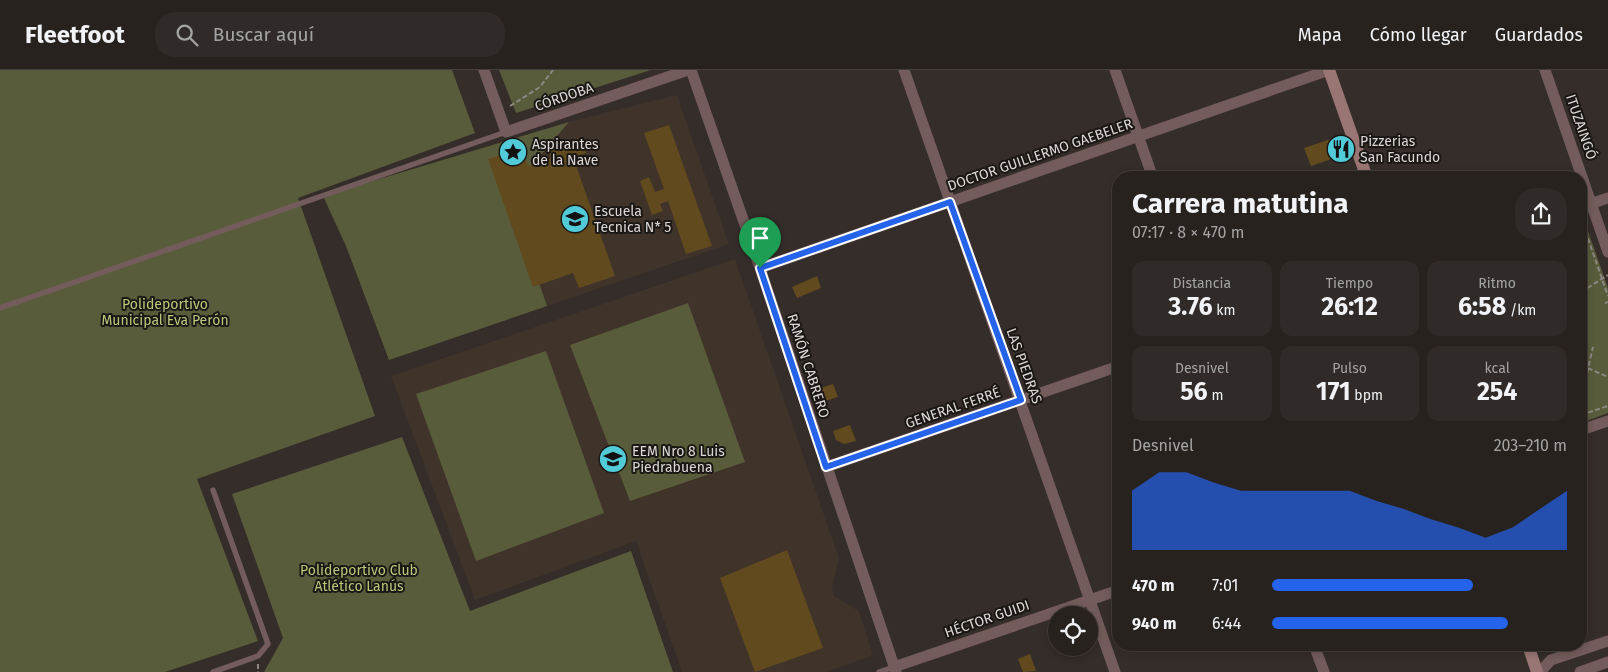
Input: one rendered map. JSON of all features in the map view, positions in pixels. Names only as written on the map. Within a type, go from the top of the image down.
[{"type":"street","points":[[484,70],[506,132]]},
{"type":"street","name":"CÓRDOBA","points":[[506,132],[689,70]]},
{"type":"street","name":"RAMÓN CABRERO","points":[[689,70],[760,268],[895,669]]},
{"type":"street","name":"LAS PIEDRAS","points":[[904,70],[1021,400],[1114,672]]},
{"type":"street","points":[[1116,70],[1150,171]]},
{"type":"street","points":[[1329,70],[1365,171]]},
{"type":"street","name":"DOCTOR GUILLERMO GAEBELER","points":[[760,268],[1329,70]]},
{"type":"street","name":"ITUZAINGÓ","points":[[1545,70],[1576,171]]},
{"type":"street","points":[[1587,206],[1608,198]]},
{"type":"street","name":"ITUZAINGÓ","points":[[1587,206],[1608,252]]},
{"type":"street","name":"GENERAL FERRÉ","points":[[826,467],[1112,368]]},
{"type":"street","points":[[1587,428],[1608,421]]},
{"type":"street","name":"HÉCTOR GUIDI","points":[[895,669],[1112,592]]},
{"type":"street","points":[[1587,648],[1608,641]]},
{"type":"street","points":[[1316,651],[1324,672]]},
{"type":"street","points":[[1530,651],[1537,672]]},
{"type":"street","points":[[1540,672],[1551,660],[1578,651]]},
{"type":"street","points":[[1580,672],[1608,662]]},
{"type":"lane","points":[[0,308],[506,132]]},
{"type":"lane","points":[[213,490],[268,644],[258,656],[213,672]]},
{"type":"lane","points":[[879,672],[895,669]]},
{"type":"path","points":[[499,112],[540,88],[553,70]]},
{"type":"path","points":[[1587,236],[1608,296]]},
{"type":"path","points":[[1587,288],[1608,275]]},
{"type":"path","points":[[1587,373],[1593,346]]},
{"type":"path","points":[[1589,368],[1608,377]]},
{"type":"path","points":[[1587,413],[1608,406]]},
{"type":"shaded area","name":"Escuela Tecnica N* 5","points":[[677,95],[729,244],[389,360],[508,193],[569,122]]},
{"type":"shaded area","name":"EEM Nro 8 Luis Piedrabuena","points":[[735,259],[839,558],[832,587],[834,596],[859,611],[873,655],[827,672],[682,672],[636,541],[475,600],[391,376]]},
{"type":"green space","name":"Polideportivo Municipal Eva Perón","points":[[0,70],[452,70],[475,133],[298,198],[375,416],[197,479],[258,641],[165,672],[0,672]]},
{"type":"green space","points":[[499,70],[651,70],[516,113]]},
{"type":"green space","points":[[569,122],[508,193],[547,306],[389,360],[346,246],[323,196]]},
{"type":"green space","points":[[1587,228],[1608,288],[1608,413],[1587,421]]},
{"type":"green space","points":[[688,303],[745,462],[630,501],[570,345]]},
{"type":"green space","points":[[546,351],[604,513],[476,561],[416,394]]},
{"type":"green space","name":"Polideportivo Club Atlético Lanús","points":[[402,437],[470,611],[631,551],[673,672],[264,672],[283,638],[232,494]]},
{"type":"building","points":[[669,125],[712,246],[686,254],[668,201],[660,204],[663,211],[652,215],[640,181],[649,177],[655,192],[664,189],[644,133]]},
{"type":"building","points":[[1340,136],[1346,154],[1311,166],[1304,148]]},
{"type":"building","points":[[580,138],[586,153],[573,157],[615,276],[579,288],[573,273],[533,287],[488,159],[522,148],[528,166],[551,158],[548,149]]},
{"type":"building","points":[[817,276],[821,288],[797,298],[792,287]]},
{"type":"building","points":[[833,384],[838,397],[822,402],[818,389]]},
{"type":"building","points":[[850,425],[856,441],[844,444],[836,440],[833,431]]},
{"type":"building","points":[[787,550],[823,648],[755,672],[720,578]]},
{"type":"building","points":[[1030,654],[1036,671],[1023,672],[1018,659]]},
{"type":"place","name":"Pizzerias San Facundo","points":[[1341,149]]},
{"type":"place","name":"Aspirantes de la Nave","points":[[513,152]]},
{"type":"place","name":"Escuela Tecnica N* 5","points":[[575,219]]},
{"type":"place","name":"EEM Nro 8 Luis Piedrabuena","points":[[613,459]]},
{"type":"route","points":[[950,202],[1021,400],[826,467],[760,268],[950,202]]}]
